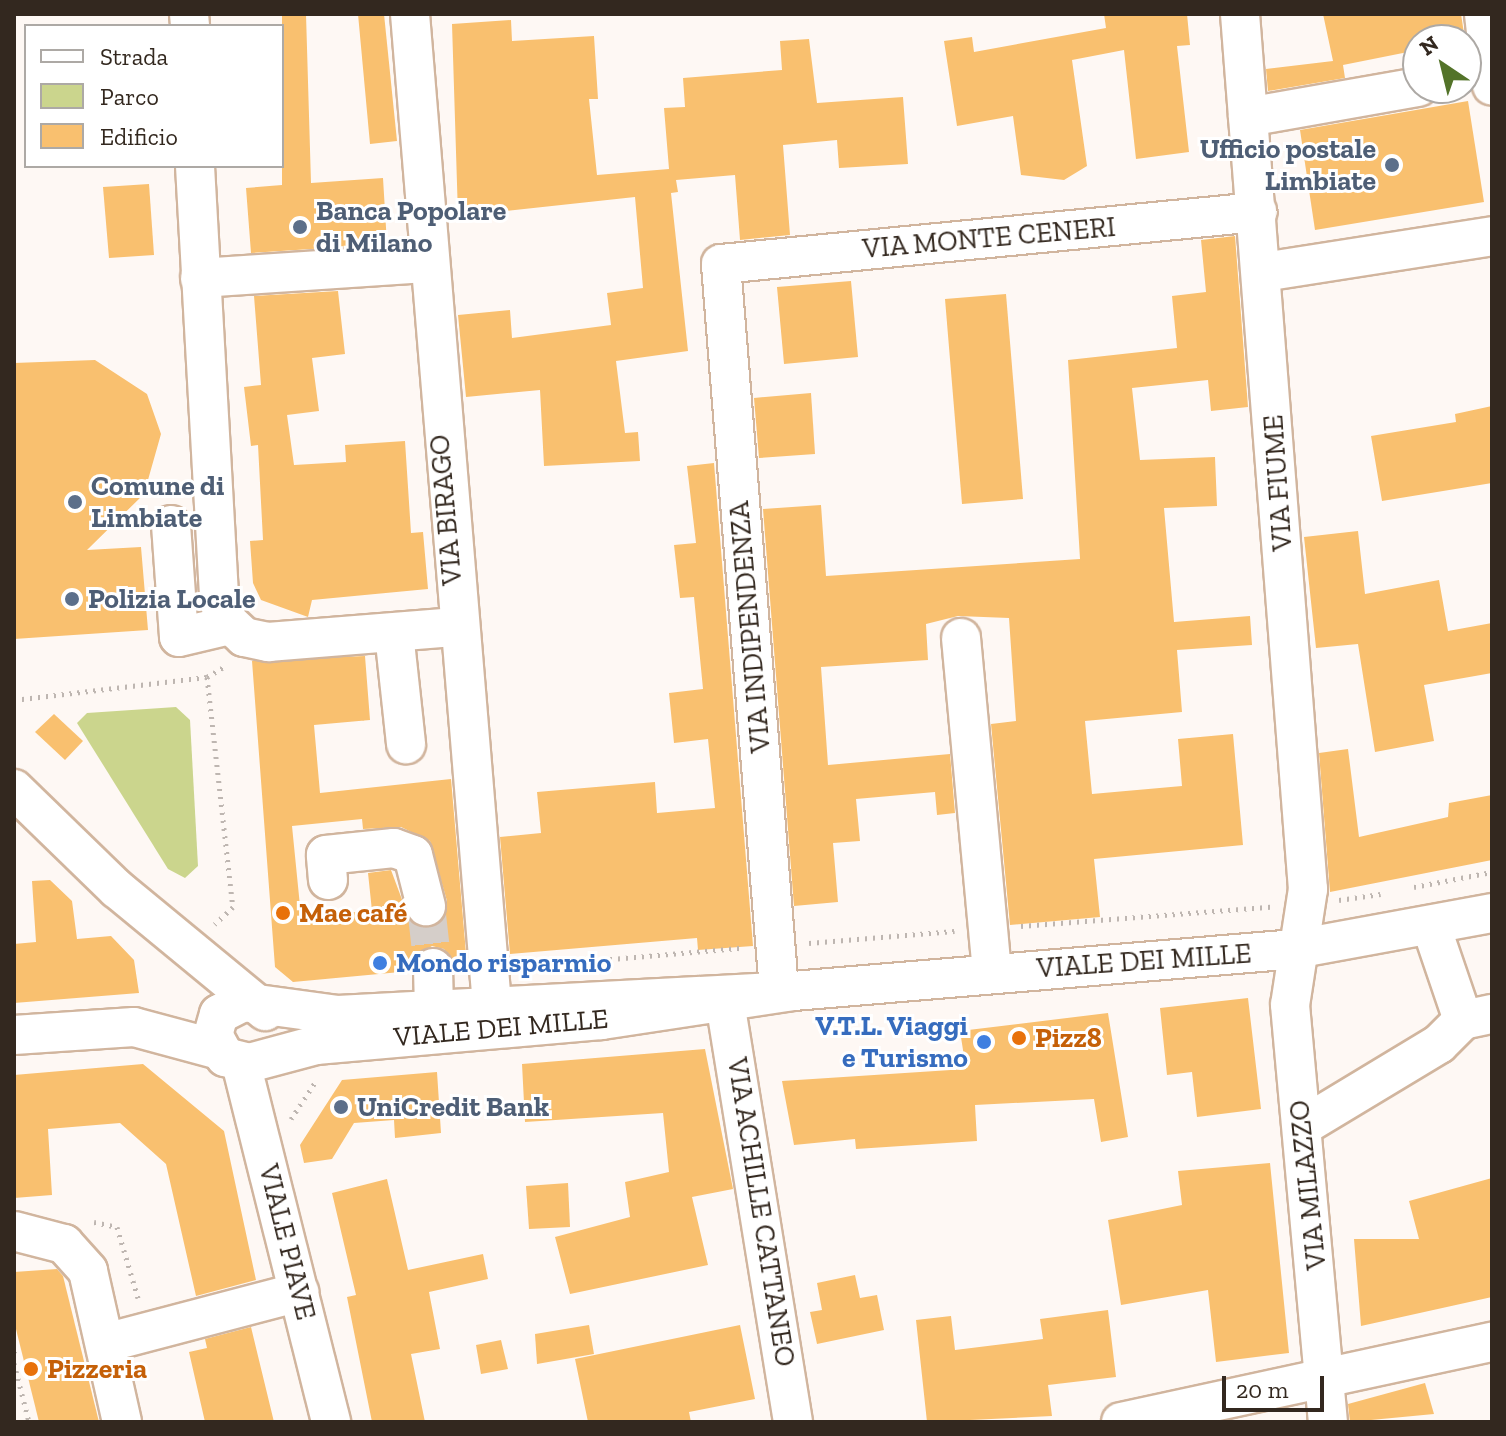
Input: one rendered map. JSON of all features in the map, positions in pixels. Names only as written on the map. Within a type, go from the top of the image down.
[{"type":"street","name":"VIA BIRAGO","points":[[410,14],[426,263],[490,988]]},
{"type":"street","name":"VIA FIUME","points":[[1240,14],[1263,272],[1308,904],[1296,949]]},
{"type":"street","points":[[1483,79],[1484,14]]},
{"type":"street","points":[[1248,117],[1402,90]]},
{"type":"street","points":[[195,168],[219,602],[237,631]]},
{"type":"street","name":"VIA MONTE CENERI","points":[[721,264],[1257,212]]},
{"type":"street","points":[[1263,272],[1492,236]]},
{"type":"street","points":[[200,278],[426,263]]},
{"type":"street","name":"VIA INDIPENDENZA","points":[[721,264],[776,945],[786,991]]},
{"type":"street","points":[[171,525],[179,637],[237,631],[296,643],[456,627]]},
{"type":"street","points":[[394,633],[406,744]]},
{"type":"street","points":[[961,638],[992,973]]},
{"type":"street","points":[[14,789],[117,889],[257,1005],[274,1032],[232,1050],[134,1027],[14,1035]]},
{"type":"street","points":[[328,880],[326,855],[394,848],[413,855],[426,906]]},
{"type":"street","name":"VIALE PIAVE","points":[[117,889],[190,974],[232,1050],[299,1292],[331,1422]]},
{"type":"street","name":"VIALE DEI MILLE","points":[[232,1050],[316,1045],[725,1002],[786,991],[1296,949],[1492,913]]},
{"type":"street","points":[[1303,1126],[1478,1017],[1431,926]]},
{"type":"street","name":"VIA MILAZZO","points":[[1296,949],[1290,1005],[1328,1422]]},
{"type":"street","points":[[433,968],[434,1009]]},
{"type":"street","name":"VIALE DEI MILLE","points":[[257,1005],[311,1015],[434,1009],[490,988],[786,991]]},
{"type":"street","name":"VIA ACHILLE CATTANEO","points":[[725,1002],[793,1422]]},
{"type":"street","points":[[232,1050],[230,1005],[257,1005]]},
{"type":"street","points":[[14,1231],[78,1255],[105,1343],[122,1422]]},
{"type":"street","points":[[105,1343],[299,1292]]},
{"type":"street","points":[[1121,1422],[1325,1383],[1492,1342]]},
{"type":"path","points":[[14,700],[207,677],[233,907],[205,933]]},
{"type":"path","points":[[1402,890],[1492,872]]},
{"type":"path","points":[[490,988],[776,945],[1308,904],[1387,893]]},
{"type":"path","points":[[213,925],[221,933]]},
{"type":"path","points":[[14,1363],[29,1422]]},
{"type":"green space","points":[[176,707],[190,720],[198,866],[185,878],[168,869],[77,723],[87,713]]},
{"type":"building","points":[[282,14],[306,14],[311,183],[383,178],[387,244],[251,253],[246,188],[282,185]]},
{"type":"building","points":[[358,14],[384,14],[397,141],[370,144]]},
{"type":"building","points":[[1104,14],[1187,14],[1190,45],[1177,46],[1189,152],[1136,159],[1124,50],[1072,60],[1087,166],[1064,180],[1021,175],[1013,116],[957,126],[944,41],[972,37],[974,52],[1106,28]]},
{"type":"building","points":[[1323,14],[1461,14],[1463,24],[1402,24],[1402,53],[1343,65],[1345,78],[1268,91],[1266,69],[1333,61]]},
{"type":"building","points":[[511,20],[512,41],[594,36],[598,99],[589,99],[597,175],[669,169],[664,108],[685,107],[683,78],[782,70],[780,41],[809,39],[817,103],[903,97],[908,164],[839,168],[837,140],[783,145],[790,235],[740,240],[735,175],[676,180],[678,192],[671,193],[688,351],[616,361],[625,433],[638,432],[640,461],[544,466],[540,390],[466,397],[458,315],[510,310],[512,338],[611,325],[607,293],[643,288],[635,197],[458,216],[452,24]]},
{"type":"building","name":"Ufficio postale Limbiate","points":[[1451,104],[1468,104],[1484,202],[1315,230],[1300,130]]},
{"type":"building","points":[[149,184],[154,255],[109,258],[103,187]]},
{"type":"building","points":[[1235,236],[1248,407],[1211,411],[1208,380],[1132,388],[1140,460],[1215,457],[1217,506],[1164,508],[1174,622],[1250,616],[1252,645],[1177,650],[1182,712],[1085,721],[1092,794],[1182,786],[1178,739],[1233,734],[1243,845],[1094,859],[1100,917],[1010,925],[991,724],[1016,721],[1009,618],[958,616],[926,624],[928,660],[821,667],[828,765],[950,754],[955,813],[937,815],[935,792],[856,799],[860,841],[833,843],[838,902],[794,906],[763,509],[821,505],[826,576],[1080,559],[1068,360],[1177,348],[1172,296],[1206,292],[1201,240]]},
{"type":"building","points":[[851,281],[858,357],[784,364],[777,287]]},
{"type":"building","points":[[338,291],[345,354],[312,358],[319,411],[287,415],[294,465],[346,462],[345,445],[405,441],[411,533],[423,532],[428,589],[312,600],[308,617],[261,600],[253,583],[250,541],[263,540],[258,445],[251,446],[244,387],[261,385],[254,296]]},
{"type":"building","points":[[1006,294],[1023,499],[962,504],[945,299]]},
{"type":"building","name":"Comune di Limbiate","points":[[95,360],[147,394],[161,434],[144,494],[87,550],[141,547],[148,630],[14,639],[14,363]]},
{"type":"building","points":[[811,393],[815,454],[759,458],[754,398]]},
{"type":"building","points":[[1492,406],[1492,483],[1382,501],[1371,436],[1456,422],[1455,414]]},
{"type":"building","points":[[714,463],[753,946],[698,950],[697,938],[510,954],[500,837],[541,833],[537,792],[655,782],[657,813],[715,808],[708,739],[674,743],[669,693],[703,689],[694,597],[680,598],[674,545],[696,543],[687,466]]},
{"type":"building","points":[[1358,531],[1365,594],[1439,580],[1448,631],[1492,623],[1492,673],[1424,685],[1434,741],[1375,752],[1358,644],[1316,648],[1304,537]]},
{"type":"building","points":[[365,656],[370,720],[314,725],[320,793],[451,779],[467,965],[455,966],[444,949],[432,946],[414,957],[411,971],[293,982],[275,967],[252,661]],"holes":[[[362,819],[363,829],[401,827],[430,841],[447,901],[441,922],[421,927],[410,921],[391,870],[368,873],[372,911],[301,916],[292,826]]]},
{"type":"building","points":[[54,714],[83,741],[65,760],[35,732]]},
{"type":"building","points":[[1348,749],[1359,837],[1448,817],[1449,803],[1492,795],[1492,860],[1330,892],[1319,753]]},
{"type":"building","points":[[50,880],[72,901],[77,939],[111,936],[134,960],[139,993],[14,1003],[14,944],[36,942],[32,881]]},
{"type":"building","points":[[1248,998],[1261,1109],[1197,1117],[1192,1072],[1167,1075],[1160,1008]]},
{"type":"building","points":[[1108,1013],[1128,1137],[1101,1142],[1094,1099],[975,1105],[977,1141],[856,1149],[855,1139],[794,1145],[782,1081],[966,1069],[960,1031]]},
{"type":"building","points":[[705,1049],[733,1189],[692,1197],[708,1265],[570,1294],[555,1237],[630,1217],[625,1182],[669,1172],[663,1113],[525,1122],[522,1064]]},
{"type":"building","points":[[143,1064],[224,1131],[256,1280],[196,1296],[166,1164],[120,1123],[48,1129],[52,1195],[14,1198],[14,1075]]},
{"type":"building","points":[[437,1072],[441,1133],[395,1138],[394,1120],[354,1123],[332,1159],[304,1163],[300,1145],[342,1080]]},
{"type":"building","points":[[1270,1163],[1289,1353],[1216,1362],[1208,1290],[1121,1305],[1108,1220],[1182,1205],[1178,1171]]},
{"type":"building","points":[[1492,1178],[1492,1297],[1361,1326],[1354,1239],[1419,1239],[1409,1201]]},
{"type":"building","points":[[387,1179],[408,1270],[483,1254],[488,1279],[429,1292],[440,1349],[411,1354],[425,1422],[372,1422],[347,1297],[356,1295],[332,1193]]},
{"type":"building","points":[[568,1183],[570,1227],[529,1229],[526,1186]]},
{"type":"building","points":[[57,1269],[63,1276],[99,1422],[39,1422],[14,1321],[14,1272]]},
{"type":"building","points":[[855,1275],[860,1298],[877,1295],[884,1330],[817,1344],[810,1312],[822,1310],[817,1283]]},
{"type":"building","points":[[1108,1310],[1116,1377],[1048,1385],[1052,1416],[927,1422],[916,1320],[951,1316],[955,1350],[1043,1339],[1040,1319]]},
{"type":"building","points":[[589,1325],[594,1354],[537,1364],[535,1334]]},
{"type":"building","points":[[740,1325],[755,1399],[689,1412],[691,1422],[588,1422],[575,1359]]},
{"type":"building","points":[[251,1327],[274,1422],[205,1422],[189,1352],[207,1348],[205,1339]]},
{"type":"building","points":[[501,1340],[508,1369],[481,1374],[476,1345]]},
{"type":"building","points":[[1425,1383],[1434,1414],[1350,1422],[1348,1404]]},
{"type":"tunnel","points":[[426,906],[433,968]]},
{"type":"place","name":"Ufficio postale Limbiate","points":[[1392,165]]},
{"type":"place","name":"Banca Popolare di Milano","points":[[300,227]]},
{"type":"place","name":"Comune di Limbiate","points":[[75,502]]},
{"type":"place","name":"Polizia Locale","points":[[72,599]]},
{"type":"place","name":"Mae café","points":[[283,913]]},
{"type":"place","name":"Mondo risparmio","points":[[380,963]]},
{"type":"place","name":"Pizz8","points":[[1019,1038]]},
{"type":"place","name":"V.T.L. Viaggi e Turismo","points":[[984,1042]]},
{"type":"place","name":"UniCredit Bank","points":[[341,1107]]},
{"type":"place","name":"Pizzeria","points":[[31,1369]]}]
